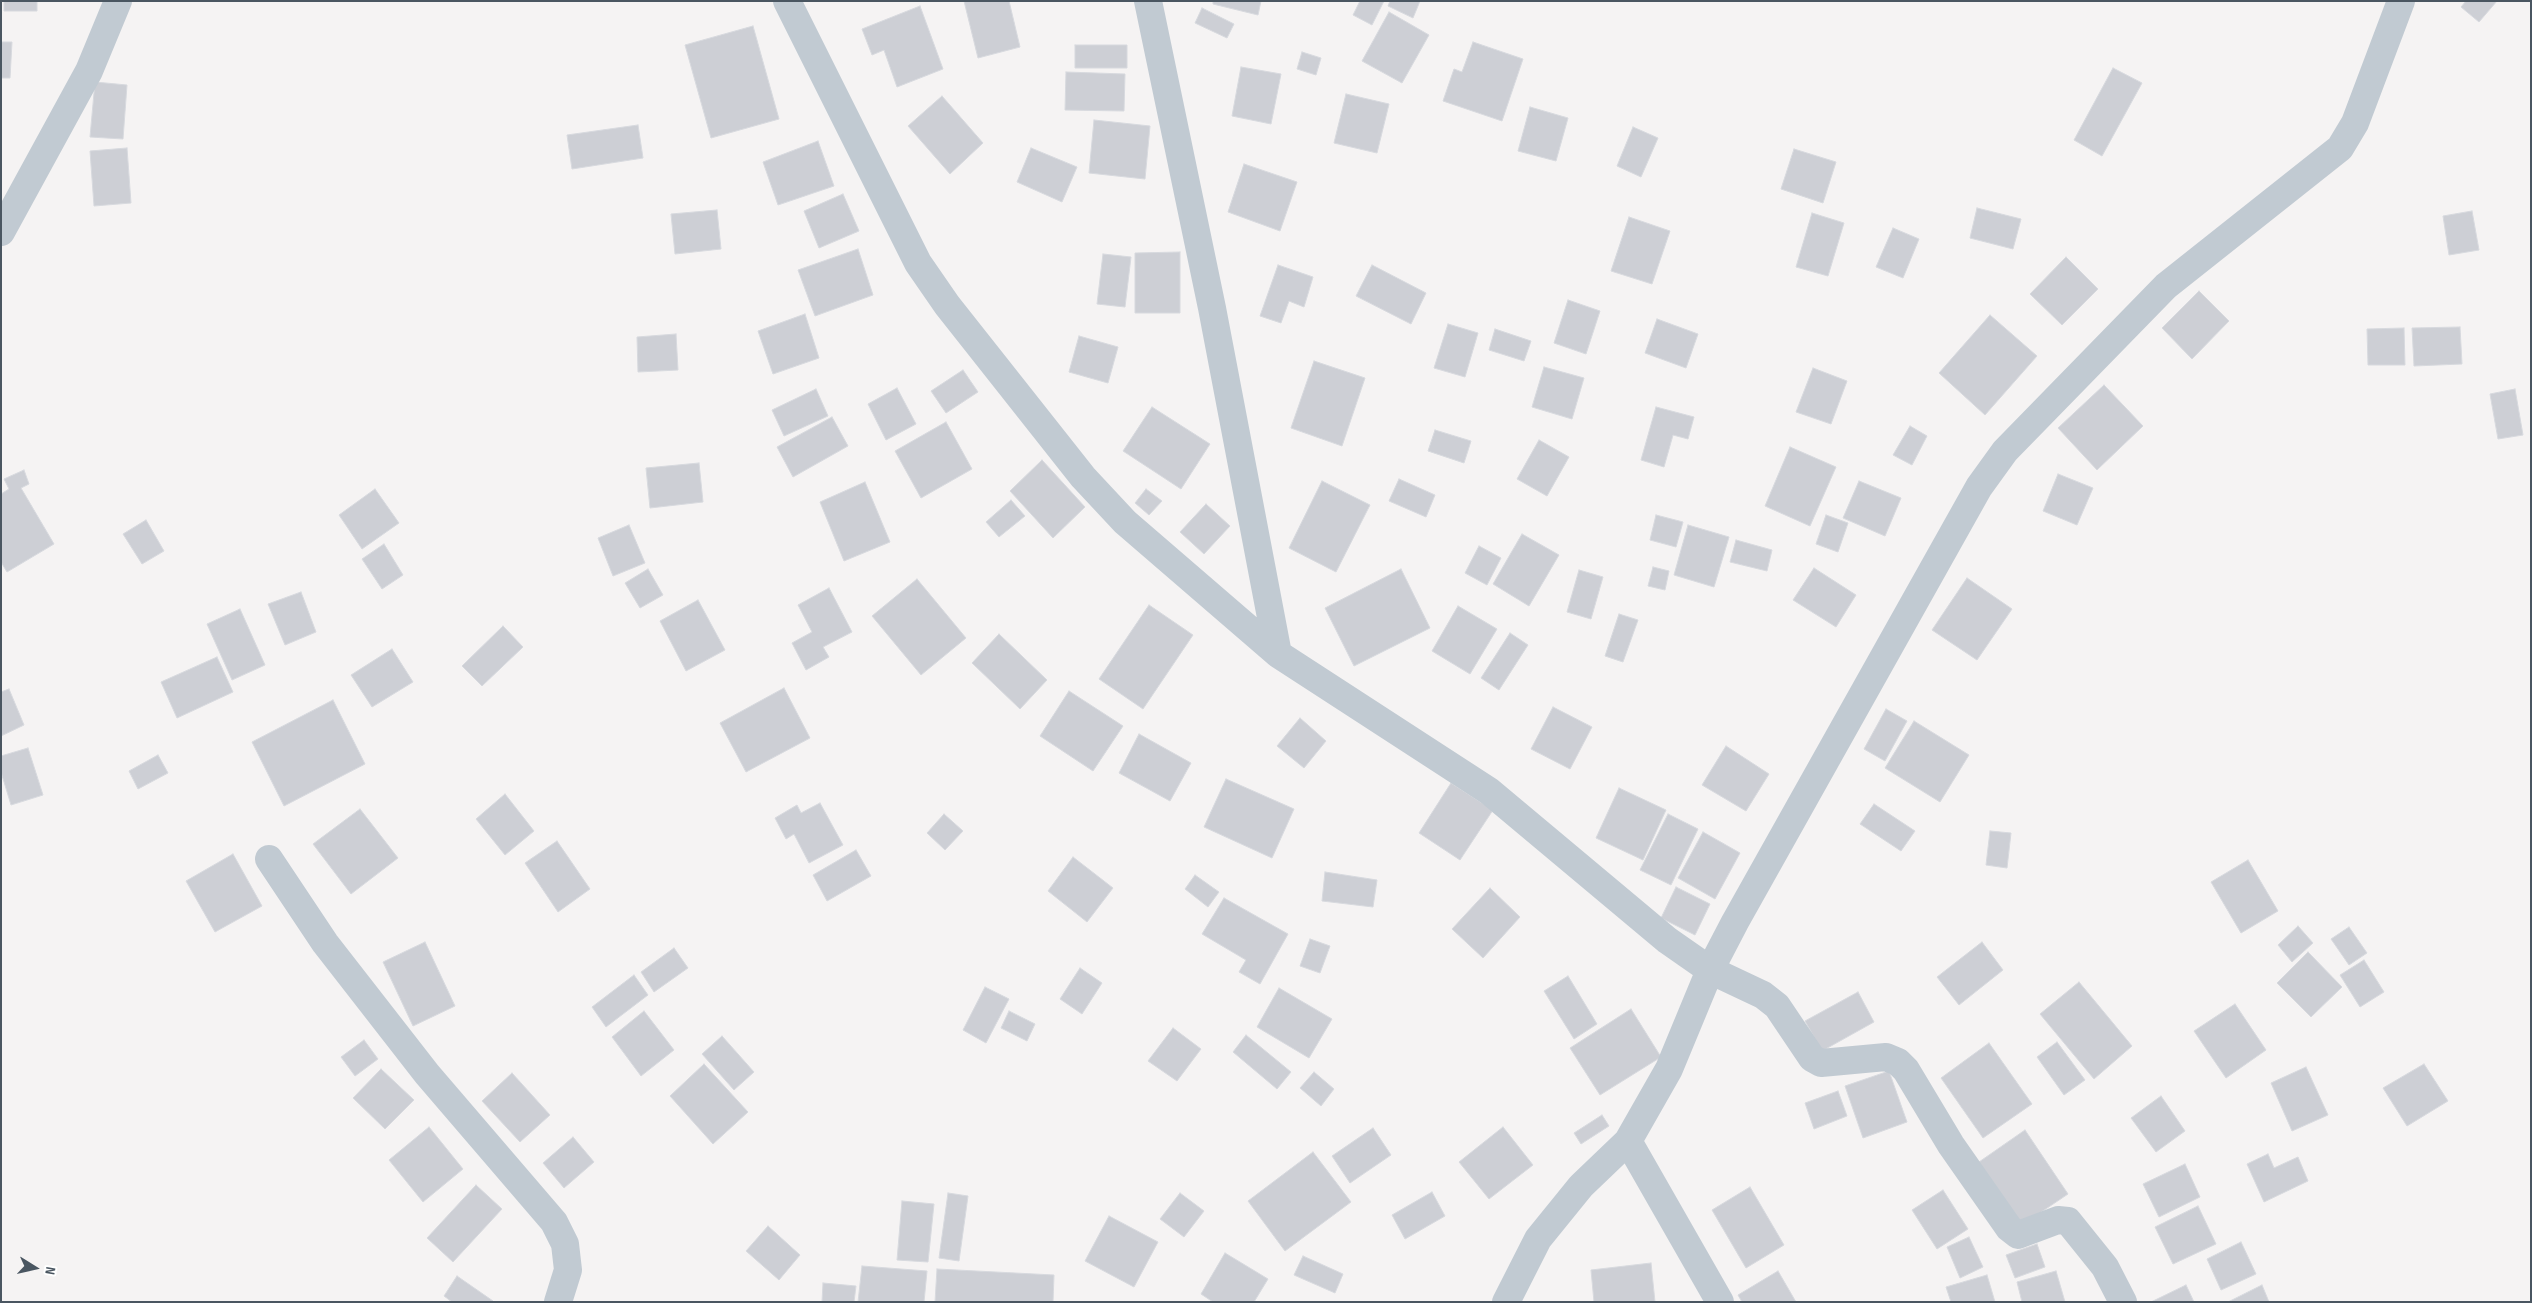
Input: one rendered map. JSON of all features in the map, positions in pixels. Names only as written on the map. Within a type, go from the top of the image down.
[{"type":"street","points":[[1,232],[89,72],[118,1]]},
{"type":"street","points":[[787,1],[893,217],[918,263],[947,305],[1083,477],[1125,522],[1278,654],[1489,791],[1667,940],[1710,970],[1763,995],[1777,1006],[1812,1058],[1822,1063],[1886,1058],[1898,1062],[1906,1070],[1950,1145],[2009,1228],[2018,1235],[2058,1220],[2068,1221],[2105,1267],[2123,1302]]},
{"type":"street","points":[[1148,1],[1212,308],[1278,654]]},
{"type":"street","points":[[1506,1302],[1538,1239],[1581,1186],[1628,1141],[1669,1069],[1710,970],[1770,856],[1979,487],[2005,450],[2166,286],[2340,148],[2355,123],[2401,1]]},
{"type":"street","points":[[268,859],[325,943],[421,1066],[554,1222],[565,1244],[568,1270],[558,1302]]},
{"type":"street","points":[[1628,1141],[1720,1302]]},
{"type":"building","points":[[4,1],[37,1],[37,11],[4,11]]},
{"type":"building","points":[[964,1],[1009,1],[1020,47],[978,58]]},
{"type":"building","points":[[1213,1],[1261,1],[1258,15],[1213,4]]},
{"type":"building","points":[[1360,1],[1384,1],[1372,25],[1353,15]]},
{"type":"building","points":[[1390,1],[1420,1],[1413,18],[1388,6]]},
{"type":"building","points":[[2466,1],[2497,1],[2479,22],[2461,7]]},
{"type":"building","points":[[920,6],[943,69],[897,87],[884,50],[872,55],[862,29]]},
{"type":"building","points":[[1202,8],[1234,24],[1227,38],[1195,23]]},
{"type":"building","points":[[1389,12],[1429,35],[1402,83],[1362,61]]},
{"type":"building","points":[[753,26],[779,119],[711,138],[685,45]]},
{"type":"building","points":[[1,42],[12,42],[10,78],[1,78]]},
{"type":"building","points":[[1473,42],[1523,59],[1502,121],[1443,101],[1454,69],[1462,72]]},
{"type":"building","points":[[1075,45],[1127,45],[1127,68],[1075,68]]},
{"type":"building","points":[[1302,52],[1321,58],[1316,75],[1297,69]]},
{"type":"building","points":[[1241,67],[1281,74],[1271,124],[1232,116]]},
{"type":"building","points":[[2113,68],[2142,83],[2102,156],[2074,140]]},
{"type":"building","points":[[1066,72],[1125,74],[1124,111],[1065,110]]},
{"type":"building","points":[[95,82],[127,85],[123,139],[90,137]]},
{"type":"building","points":[[1346,94],[1389,104],[1377,153],[1334,143]]},
{"type":"building","points":[[942,96],[983,143],[950,174],[908,126]]},
{"type":"building","points":[[1530,107],[1568,118],[1556,161],[1518,151]]},
{"type":"building","points":[[1094,120],[1150,126],[1145,179],[1089,173]]},
{"type":"building","points":[[638,125],[643,158],[572,169],[567,135]]},
{"type":"building","points":[[1633,127],[1658,138],[1641,177],[1617,166]]},
{"type":"building","points":[[818,141],[834,186],[778,205],[763,162]]},
{"type":"building","points":[[127,148],[131,203],[94,206],[90,151]]},
{"type":"building","points":[[1031,148],[1077,167],[1062,202],[1017,182]]},
{"type":"building","points":[[1794,149],[1836,162],[1823,203],[1781,189]]},
{"type":"building","points":[[1244,164],[1297,182],[1280,231],[1228,212]]},
{"type":"building","points":[[843,194],[859,231],[819,248],[804,211]]},
{"type":"building","points":[[1977,208],[2021,219],[2013,249],[1970,238]]},
{"type":"building","points":[[717,210],[721,249],[675,254],[671,214]]},
{"type":"building","points":[[2472,211],[2479,250],[2449,255],[2443,216]]},
{"type":"building","points":[[1812,213],[1844,223],[1828,276],[1796,267]]},
{"type":"building","points":[[1629,217],[1670,231],[1652,284],[1611,271]]},
{"type":"building","points":[[1893,228],[1919,239],[1903,278],[1876,267]]},
{"type":"building","points":[[858,249],[873,295],[815,316],[798,270]]},
{"type":"building","points":[[1180,252],[1180,313],[1135,313],[1135,253]]},
{"type":"building","points":[[1103,254],[1131,257],[1125,307],[1097,304]]},
{"type":"building","points":[[2066,257],[2098,289],[2062,325],[2030,294]]},
{"type":"building","points":[[1278,265],[1313,277],[1304,307],[1289,301],[1281,323],[1260,316]]},
{"type":"building","points":[[1372,265],[1426,293],[1411,324],[1356,296]]},
{"type":"building","points":[[2199,291],[2229,321],[2192,359],[2162,328]]},
{"type":"building","points":[[1568,300],[1600,311],[1586,354],[1554,343]]},
{"type":"building","points":[[805,314],[819,358],[773,374],[758,331]]},
{"type":"building","points":[[1990,315],[2037,356],[1985,415],[1939,373]]},
{"type":"building","points":[[1657,319],[1698,334],[1686,368],[1645,353]]},
{"type":"building","points":[[1448,324],[1478,333],[1465,377],[1434,368]]},
{"type":"building","points":[[2460,327],[2462,364],[2414,366],[2412,328]]},
{"type":"building","points":[[2404,328],[2405,365],[2368,365],[2367,329]]},
{"type":"building","points":[[1495,329],[1531,341],[1524,361],[1489,350]]},
{"type":"building","points":[[676,334],[678,370],[638,372],[637,337]]},
{"type":"building","points":[[1079,336],[1118,347],[1108,383],[1069,372]]},
{"type":"building","points":[[1314,361],[1365,378],[1342,446],[1291,428]]},
{"type":"building","points":[[1544,367],[1584,378],[1572,419],[1532,407]]},
{"type":"building","points":[[1813,368],[1847,381],[1831,424],[1796,412]]},
{"type":"building","points":[[963,370],[978,392],[946,413],[931,391]]},
{"type":"building","points":[[2104,385],[2143,426],[2097,470],[2058,428]]},
{"type":"building","points":[[897,388],[916,424],[886,440],[868,404]]},
{"type":"building","points":[[816,389],[828,416],[784,436],[772,410]]},
{"type":"building","points":[[2515,389],[2523,435],[2498,439],[2490,394]]},
{"type":"building","points":[[1152,407],[1210,444],[1181,489],[1123,451]]},
{"type":"building","points":[[1656,407],[1694,417],[1688,439],[1673,435],[1664,467],[1641,460]]},
{"type":"building","points":[[832,417],[848,446],[793,477],[777,447]]},
{"type":"building","points":[[946,422],[972,469],[921,498],[895,451]]},
{"type":"building","points":[[1910,426],[1927,436],[1912,465],[1893,455]]},
{"type":"building","points":[[1435,430],[1471,441],[1464,463],[1428,451]]},
{"type":"building","points":[[1539,440],[1569,457],[1547,496],[1517,479]]},
{"type":"building","points":[[1790,447],[1836,467],[1810,526],[1765,506]]},
{"type":"building","points":[[1042,460],[1085,507],[1053,538],[1010,491]]},
{"type":"building","points":[[699,463],[703,502],[650,508],[646,468]]},
{"type":"building","points":[[24,470],[29,484],[21,488],[54,544],[7,572],[1,562],[1,494],[9,489],[4,479]]},
{"type":"building","points":[[2058,474],[2093,488],[2077,525],[2043,511]]},
{"type":"building","points":[[1399,479],[1435,495],[1426,517],[1389,501]]},
{"type":"building","points":[[1322,481],[1370,505],[1336,572],[1289,548]]},
{"type":"building","points":[[1859,481],[1901,498],[1885,536],[1843,518]]},
{"type":"building","points":[[865,482],[890,542],[844,561],[820,502]]},
{"type":"building","points":[[375,489],[399,523],[362,549],[339,515]]},
{"type":"building","points":[[1146,489],[1162,501],[1149,515],[1135,503]]},
{"type":"building","points":[[1011,500],[1025,516],[999,537],[986,522]]},
{"type":"building","points":[[1206,504],[1230,526],[1204,554],[1180,532]]},
{"type":"building","points":[[1656,515],[1683,522],[1676,547],[1650,540]]},
{"type":"building","points":[[1826,515],[1848,523],[1838,552],[1816,544]]},
{"type":"building","points":[[146,520],[164,551],[142,564],[123,534]]},
{"type":"building","points":[[629,525],[645,563],[613,576],[598,538]]},
{"type":"building","points":[[1688,525],[1729,537],[1714,587],[1674,575]]},
{"type":"building","points":[[1522,534],[1559,555],[1529,606],[1493,584]]},
{"type":"building","points":[[1736,540],[1772,550],[1767,571],[1730,562]]},
{"type":"building","points":[[384,544],[403,575],[382,589],[362,559]]},
{"type":"building","points":[[1479,546],[1501,558],[1487,585],[1465,573]]},
{"type":"building","points":[[1653,567],[1669,571],[1665,590],[1648,586]]},
{"type":"building","points":[[1814,568],[1856,595],[1836,627],[1793,600]]},
{"type":"building","points":[[648,569],[663,595],[640,608],[625,583]]},
{"type":"building","points":[[1401,569],[1430,628],[1354,666],[1325,608]]},
{"type":"building","points":[[1579,570],[1603,577],[1591,619],[1567,612]]},
{"type":"building","points":[[1967,578],[2012,609],[1977,660],[1932,630]]},
{"type":"building","points":[[917,579],[966,638],[921,675],[872,616]]},
{"type":"building","points":[[829,588],[852,632],[823,647],[829,657],[806,670],[792,643],[812,632],[798,605]]},
{"type":"building","points":[[301,592],[316,632],[285,645],[268,604]]},
{"type":"building","points":[[698,600],[725,650],[686,671],[660,621]]},
{"type":"building","points":[[1149,605],[1193,635],[1143,709],[1099,679]]},
{"type":"building","points":[[1458,606],[1497,629],[1470,674],[1432,651]]},
{"type":"building","points":[[240,609],[265,665],[232,680],[207,624]]},
{"type":"building","points":[[1619,614],[1638,620],[1623,662],[1605,656]]},
{"type":"building","points":[[503,626],[523,647],[482,686],[462,666]]},
{"type":"building","points":[[1510,633],[1528,645],[1499,690],[1481,678]]},
{"type":"building","points":[[999,634],[1047,680],[1020,709],[972,663]]},
{"type":"building","points":[[392,649],[413,682],[372,707],[351,675]]},
{"type":"building","points":[[217,657],[233,692],[177,718],[161,682]]},
{"type":"building","points":[[784,688],[810,738],[746,772],[720,723]]},
{"type":"building","points":[[9,689],[24,725],[1,736],[1,692]]},
{"type":"building","points":[[1069,691],[1123,726],[1093,771],[1040,736]]},
{"type":"building","points":[[333,700],[365,764],[284,806],[252,742]]},
{"type":"building","points":[[1553,707],[1592,727],[1570,769],[1531,749]]},
{"type":"building","points":[[1886,709],[1907,721],[1885,761],[1864,749]]},
{"type":"building","points":[[1300,718],[1326,741],[1304,768],[1277,746]]},
{"type":"building","points":[[1914,721],[1969,755],[1940,802],[1885,768]]},
{"type":"building","points":[[1139,734],[1191,763],[1170,801],[1119,773]]},
{"type":"building","points":[[1726,746],[1769,774],[1746,811],[1702,785]]},
{"type":"building","points":[[28,748],[43,795],[11,805],[1,772],[1,756]]},
{"type":"building","points":[[158,755],[168,773],[138,789],[129,771]]},
{"type":"building","points":[[1226,779],[1294,809],[1272,858],[1204,827]]},
{"type":"building","points":[[1451,783],[1493,810],[1460,860],[1419,833]]},
{"type":"building","points":[[1619,788],[1666,810],[1643,860],[1596,838]]},
{"type":"building","points":[[505,794],[534,831],[505,855],[476,819]]},
{"type":"building","points":[[820,803],[843,845],[809,863],[794,834],[786,839],[775,818],[797,805],[801,813]]},
{"type":"building","points":[[1874,804],[1915,831],[1901,851],[1860,824]]},
{"type":"building","points":[[360,809],[398,858],[351,894],[313,844]]},
{"type":"building","points":[[944,814],[963,831],[945,850],[927,833]]},
{"type":"building","points":[[1668,814],[1698,829],[1671,885],[1640,870]]},
{"type":"building","points":[[1990,831],[2011,833],[2007,868],[1986,865]]},
{"type":"building","points":[[1703,832],[1740,853],[1715,899],[1678,878]]},
{"type":"building","points":[[557,841],[590,889],[558,912],[525,863]]},
{"type":"building","points":[[856,850],[871,876],[827,901],[813,875]]},
{"type":"building","points":[[233,854],[262,906],[215,932],[186,881]]},
{"type":"building","points":[[1073,857],[1113,888],[1087,922],[1048,891]]},
{"type":"building","points":[[2248,860],[2278,911],[2241,933],[2211,882]]},
{"type":"building","points":[[1325,872],[1377,880],[1373,907],[1322,901]]},
{"type":"building","points":[[1195,875],[1219,892],[1208,907],[1185,889]]},
{"type":"building","points":[[1676,887],[1710,904],[1695,935],[1661,918]]},
{"type":"building","points":[[1490,888],[1520,917],[1483,958],[1452,929]]},
{"type":"building","points":[[1224,898],[1288,934],[1260,984],[1239,972],[1246,960],[1202,934]]},
{"type":"building","points":[[2298,926],[2313,943],[2292,962],[2278,945]]},
{"type":"building","points":[[2349,927],[2367,953],[2349,965],[2331,939]]},
{"type":"building","points":[[1310,939],[1330,946],[1320,973],[1300,966]]},
{"type":"building","points":[[425,942],[455,1006],[413,1026],[383,962]]},
{"type":"building","points":[[1982,942],[2003,970],[1959,1005],[1937,977]]},
{"type":"building","points":[[674,948],[688,968],[654,992],[641,972]]},
{"type":"building","points":[[2308,952],[2342,987],[2311,1017],[2277,983]]},
{"type":"building","points":[[2364,960],[2384,992],[2360,1007],[2340,975]]},
{"type":"building","points":[[1080,968],[1102,983],[1082,1014],[1060,999]]},
{"type":"building","points":[[634,975],[648,995],[606,1027],[592,1007]]},
{"type":"building","points":[[1568,976],[1597,1024],[1574,1039],[1544,991]]},
{"type":"building","points":[[2079,982],[2132,1046],[2094,1079],[2040,1014]]},
{"type":"building","points":[[985,987],[1009,999],[986,1043],[963,1030]]},
{"type":"building","points":[[1279,988],[1332,1019],[1309,1058],[1257,1027]]},
{"type":"building","points":[[1858,992],[1874,1022],[1822,1051],[1805,1021]]},
{"type":"building","points":[[2235,1004],[2266,1050],[2226,1078],[2194,1031]]},
{"type":"building","points":[[1631,1009],[1661,1057],[1600,1095],[1570,1048]]},
{"type":"building","points":[[644,1011],[674,1050],[641,1076],[612,1037]]},
{"type":"building","points":[[1009,1011],[1035,1024],[1027,1041],[1001,1028]]},
{"type":"building","points":[[1173,1028],[1201,1049],[1177,1081],[1148,1061]]},
{"type":"building","points":[[1246,1035],[1291,1072],[1277,1089],[1233,1052]]},
{"type":"building","points":[[722,1036],[754,1072],[734,1090],[702,1054]]},
{"type":"building","points":[[364,1040],[378,1059],[355,1076],[341,1057]]},
{"type":"building","points":[[2057,1042],[2085,1080],[2064,1095],[2037,1057]]},
{"type":"building","points":[[1989,1043],[2032,1104],[1983,1138],[1941,1078]]},
{"type":"building","points":[[704,1064],[748,1112],[713,1144],[670,1096]]},
{"type":"building","points":[[2424,1064],[2448,1101],[2407,1126],[2383,1088]]},
{"type":"building","points":[[2306,1067],[2328,1115],[2292,1131],[2271,1083]]},
{"type":"building","points":[[381,1069],[414,1100],[385,1129],[353,1098]]},
{"type":"building","points":[[1889,1071],[1907,1122],[1863,1138],[1845,1086]]},
{"type":"building","points":[[1314,1072],[1334,1089],[1321,1106],[1300,1088]]},
{"type":"building","points":[[512,1073],[550,1115],[520,1142],[482,1101]]},
{"type":"building","points":[[1838,1091],[1847,1116],[1814,1129],[1805,1103]]},
{"type":"building","points":[[2161,1096],[2185,1131],[2156,1152],[2131,1118]]},
{"type":"building","points":[[1602,1115],[1609,1126],[1581,1144],[1574,1133]]},
{"type":"building","points":[[429,1127],[463,1169],[423,1202],[389,1160]]},
{"type":"building","points":[[1503,1127],[1533,1165],[1489,1199],[1459,1162]]},
{"type":"building","points":[[1373,1128],[1391,1155],[1350,1183],[1332,1156]]},
{"type":"building","points":[[2025,1130],[2068,1194],[2022,1225],[1979,1162]]},
{"type":"building","points":[[573,1137],[594,1162],[564,1188],[543,1163]]},
{"type":"building","points":[[1313,1152],[1351,1202],[1285,1251],[1248,1201]]},
{"type":"building","points":[[2268,1154],[2274,1168],[2298,1157],[2308,1181],[2264,1202],[2247,1164]]},
{"type":"building","points":[[2185,1164],[2200,1197],[2159,1217],[2143,1184]]},
{"type":"building","points":[[476,1185],[502,1209],[453,1262],[427,1238]]},
{"type":"building","points":[[1750,1187],[1784,1245],[1746,1268],[1712,1210]]},
{"type":"building","points":[[1943,1190],[1968,1229],[1937,1249],[1912,1210]]},
{"type":"building","points":[[1432,1192],[1445,1216],[1405,1239],[1392,1215]]},
{"type":"building","points":[[948,1193],[968,1196],[959,1261],[939,1258]]},
{"type":"building","points":[[1180,1193],[1204,1211],[1184,1237],[1160,1219]]},
{"type":"building","points":[[902,1201],[934,1204],[928,1262],[897,1260]]},
{"type":"building","points":[[2198,1206],[2216,1244],[2173,1264],[2155,1227]]},
{"type":"building","points":[[1109,1216],[1158,1242],[1134,1287],[1085,1261]]},
{"type":"building","points":[[768,1226],[800,1255],[779,1280],[746,1251]]},
{"type":"building","points":[[1969,1237],[1983,1267],[1960,1278],[1947,1247]]},
{"type":"building","points":[[2241,1242],[2256,1274],[2221,1290],[2207,1259]]},
{"type":"building","points":[[2037,1244],[2045,1267],[2015,1278],[2006,1255]]},
{"type":"building","points":[[1225,1253],[1268,1279],[1254,1302],[1213,1302],[1201,1294]]},
{"type":"building","points":[[1303,1256],[1343,1274],[1335,1293],[1294,1275]]},
{"type":"building","points":[[1651,1263],[1655,1302],[1594,1302],[1591,1270]]},
{"type":"building","points":[[862,1266],[927,1271],[924,1302],[858,1302]]},
{"type":"building","points":[[937,1269],[1054,1275],[1053,1302],[935,1302]]},
{"type":"building","points":[[1778,1271],[1796,1302],[1742,1302],[1738,1295]]},
{"type":"building","points":[[2056,1271],[2065,1302],[2022,1302],[2017,1282]]},
{"type":"building","points":[[1987,1275],[1995,1302],[1951,1302],[1946,1287]]},
{"type":"building","points":[[457,1276],[493,1301],[452,1302],[444,1296]]},
{"type":"building","points":[[823,1283],[856,1286],[854,1302],[822,1302]]},
{"type":"building","points":[[2186,1285],[2194,1302],[2151,1302]]},
{"type":"building","points":[[2262,1285],[2269,1302],[2228,1302]]}]
